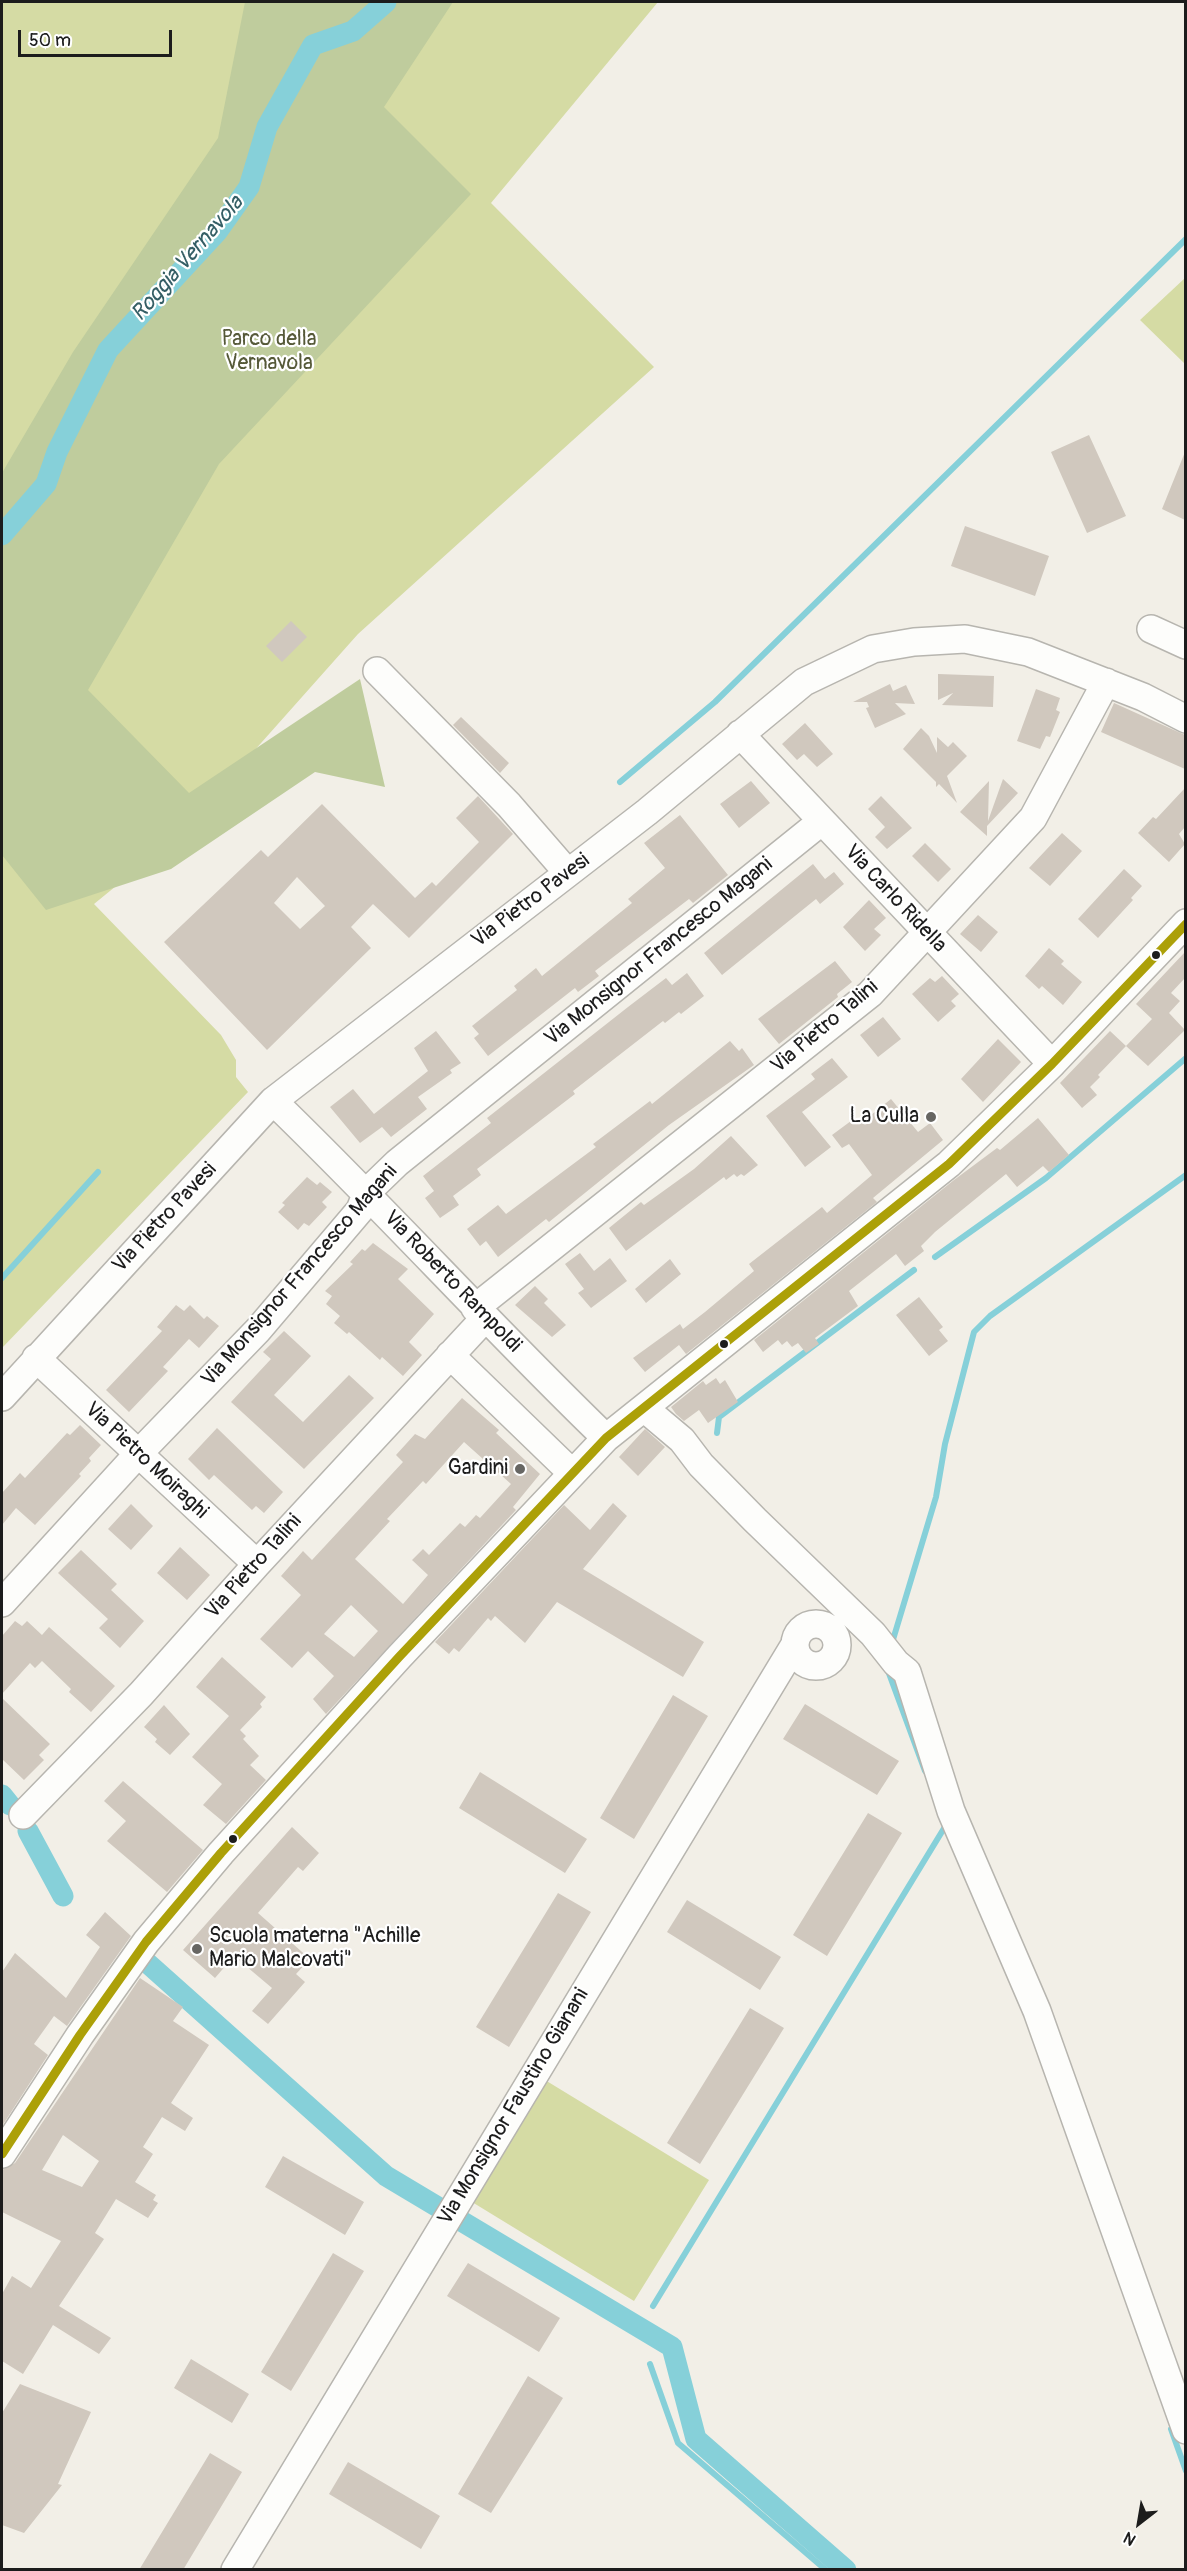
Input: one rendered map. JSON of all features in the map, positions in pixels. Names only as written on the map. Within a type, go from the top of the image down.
[{"type":"street","points":[[1151,629],[1185,645]]},
{"type":"street","name":"Via Pietro Pavesi","points":[[2,1397],[273,1101],[647,813],[804,682],[833,666],[873,649],[914,642],[965,639],[1028,652],[1178,712]]},
{"type":"street","points":[[377,671],[509,805],[568,873]]},
{"type":"street","name":"Via Pietro Talini","points":[[23,1815],[141,1694],[257,1564],[450,1355],[480,1313],[870,993],[1033,818],[1106,682]]},
{"type":"street","name":"Via Carlo Ridella","points":[[740,734],[1052,1064]]},
{"type":"street","name":"Via Monsignor Francesco Magani","points":[[2,1603],[138,1454],[258,1330],[360,1210],[367,1192],[460,1112],[822,821]]},
{"type":"street","points":[[2,2154],[80,2035],[146,1942],[221,1853],[383,1674],[572,1473],[606,1438],[949,1164],[1052,1064],[1185,923]]},
{"type":"street","name":"Via Roberto Rampoldi","points":[[273,1101],[367,1192],[480,1313],[606,1438]]},
{"type":"street","points":[[450,1355],[572,1473]]},
{"type":"street","name":"Via Pietro Moiraghi","points":[[36,1358],[257,1564]]},
{"type":"street","points":[[644,1408],[682,1440],[701,1465],[754,1520],[873,1634],[896,1663],[907,1672],[951,1811],[1037,2011],[1185,2430]]},
{"type":"street","name":"Via Monsignor Faustino Gianani","points":[[235,2570],[448,2214],[794,1646]]},
{"type":"green space","name":"Parco della Vernavola","points":[[2,2],[658,2],[491,203],[654,367],[358,634],[181,833],[94,904],[221,1035],[236,1060],[236,1077],[248,1092],[2,1348]]},
{"type":"green space","points":[[245,2],[453,2],[384,107],[471,194],[219,464],[88,690],[189,793],[360,679],[385,787],[315,772],[171,869],[46,910],[2,855],[2,473],[73,352],[218,138]]},
{"type":"green space","points":[[1185,278],[1185,364],[1140,320]]},
{"type":"green space","points":[[545,2080],[709,2180],[634,2301],[472,2202]]},
{"type":"building","points":[[1089,435],[1126,516],[1087,533],[1051,452]]},
{"type":"building","points":[[1185,452],[1185,520],[1162,509]]},
{"type":"building","points":[[965,526],[1049,556],[1035,596],[951,566]]},
{"type":"building","points":[[291,621],[307,637],[282,662],[266,646]]},
{"type":"building","points":[[938,674],[994,676],[993,707],[942,705],[953,693],[938,700]]},
{"type":"building","points":[[890,684],[893,691],[906,685],[915,704],[895,703],[906,714],[875,728],[866,708],[869,707],[867,702],[853,702]]},
{"type":"building","points":[[1036,689],[1060,698],[1056,710],[1060,712],[1050,737],[1046,736],[1040,749],[1017,741]]},
{"type":"building","points":[[1114,703],[1185,735],[1185,769],[1101,732]]},
{"type":"building","points":[[461,717],[509,763],[500,773],[453,725]]},
{"type":"building","points":[[805,723],[833,754],[817,767],[804,754],[797,760],[782,744]]},
{"type":"building","points":[[921,728],[929,736],[937,753],[937,737],[948,747],[953,742],[967,756],[947,776],[957,803],[939,784],[936,787],[936,782],[903,749]]},
{"type":"building","points":[[1003,779],[1018,793],[987,826],[987,836],[960,812],[989,781],[988,821]]},
{"type":"building","points":[[751,781],[770,803],[739,828],[720,804]]},
{"type":"building","points":[[1185,788],[1185,827],[1179,834],[1185,844],[1169,862],[1138,833],[1153,817],[1156,819]]},
{"type":"building","points":[[478,796],[513,834],[409,938],[373,904],[351,927],[371,948],[267,1050],[164,942],[261,850],[268,857],[322,804],[415,898],[432,882],[436,886],[479,842],[456,818]],"holes":[[[297,877],[325,906],[300,929],[274,903]]]},
{"type":"building","points":[[881,796],[912,828],[887,849],[875,837],[885,827],[868,809]]},
{"type":"building","points":[[680,815],[728,875],[693,903],[689,899],[595,971],[599,976],[578,992],[575,988],[488,1056],[474,1038],[479,1034],[472,1026],[517,990],[514,986],[536,968],[542,976],[632,903],[628,899],[665,868],[644,843]]},
{"type":"building","points":[[1062,833],[1082,851],[1050,886],[1029,868]]},
{"type":"building","points":[[925,843],[951,869],[938,882],[912,856]]},
{"type":"building","points":[[813,864],[825,879],[834,872],[844,884],[820,904],[816,899],[722,975],[704,953]]},
{"type":"building","points":[[1124,869],[1142,886],[1131,898],[1133,900],[1098,938],[1078,919]]},
{"type":"building","points":[[869,900],[886,918],[874,929],[881,935],[865,951],[843,927]]},
{"type":"building","points":[[978,915],[998,932],[981,952],[960,934]]},
{"type":"building","points":[[1049,948],[1064,961],[1061,964],[1082,982],[1063,1005],[1042,986],[1039,989],[1025,976]]},
{"type":"building","points":[[1185,952],[1185,978],[1171,993],[1180,1001],[1169,1013],[1185,1030],[1148,1066],[1126,1046],[1152,1019],[1136,1004]]},
{"type":"building","points":[[835,961],[852,982],[837,994],[838,997],[779,1044],[758,1019]]},
{"type":"building","points":[[687,973],[704,996],[681,1014],[679,1012],[665,1023],[663,1021],[573,1091],[575,1094],[477,1169],[481,1175],[453,1196],[459,1205],[440,1218],[425,1198],[434,1191],[423,1176],[491,1123],[487,1118],[628,1007],[666,978],[672,985]]},
{"type":"building","points":[[942,976],[959,994],[951,1001],[956,1006],[938,1022],[912,994],[930,978],[935,982]]},
{"type":"building","points":[[883,1017],[901,1039],[878,1057],[860,1035]]},
{"type":"building","points":[[436,1031],[461,1063],[450,1070],[452,1073],[418,1097],[427,1109],[391,1137],[382,1127],[360,1143],[330,1107],[353,1089],[374,1114],[428,1071],[414,1048]]},
{"type":"building","points":[[1110,1031],[1126,1046],[1098,1075],[1100,1077],[1090,1087],[1097,1095],[1082,1108],[1060,1083]]},
{"type":"building","points":[[998,1039],[1021,1062],[983,1102],[961,1079]]},
{"type":"building","points":[[730,1041],[739,1051],[742,1048],[754,1065],[669,1125],[549,1222],[546,1219],[498,1257],[486,1241],[480,1246],[467,1229],[498,1205],[506,1214],[596,1147],[593,1144],[650,1101],[652,1104]]},
{"type":"building","points":[[832,1058],[848,1077],[802,1112],[831,1147],[805,1167],[766,1116],[815,1079],[811,1074]]},
{"type":"building","points":[[891,1099],[918,1132],[930,1123],[943,1140],[873,1198],[877,1202],[686,1354],[679,1345],[645,1372],[633,1358],[680,1324],[683,1329],[754,1271],[749,1264],[822,1207],[827,1213],[872,1175],[849,1144],[842,1148],[832,1135],[855,1118],[861,1123]]},
{"type":"building","points":[[1038,1118],[1069,1155],[1049,1172],[1043,1166],[1017,1187],[1006,1174],[935,1232],[921,1246],[924,1251],[905,1266],[896,1254],[849,1291],[858,1306],[815,1338],[819,1344],[806,1353],[798,1343],[792,1347],[787,1341],[782,1345],[778,1340],[763,1352],[754,1340],[954,1180],[997,1148],[1000,1150]]},
{"type":"building","points":[[731,1136],[758,1165],[744,1176],[741,1174],[737,1177],[734,1174],[726,1180],[724,1177],[626,1251],[609,1228],[641,1202],[644,1205],[694,1169]]},
{"type":"building","points":[[307,1177],[317,1185],[320,1182],[332,1192],[322,1202],[327,1207],[309,1226],[304,1223],[298,1230],[278,1212],[285,1205],[282,1203]]},
{"type":"building","points":[[373,1243],[408,1269],[398,1279],[434,1314],[409,1342],[422,1355],[403,1376],[382,1357],[380,1360],[349,1332],[347,1334],[334,1323],[340,1316],[326,1304],[332,1296],[325,1291],[353,1264],[350,1262],[362,1249],[365,1251]]},
{"type":"building","points":[[580,1253],[594,1271],[610,1258],[627,1281],[591,1308],[578,1293],[584,1289],[565,1264]]},
{"type":"building","points":[[670,1259],[681,1274],[646,1303],[635,1289]]},
{"type":"building","points":[[535,1286],[548,1299],[544,1303],[566,1325],[552,1337],[515,1305]]},
{"type":"building","points":[[919,1297],[943,1327],[939,1330],[948,1341],[929,1356],[896,1315]]},
{"type":"building","points":[[176,1305],[184,1311],[190,1305],[204,1319],[207,1316],[219,1326],[199,1348],[189,1339],[163,1367],[168,1371],[129,1412],[106,1390],[162,1331],[157,1327]]},
{"type":"building","points":[[284,1331],[311,1356],[274,1395],[303,1422],[349,1375],[374,1398],[304,1469],[231,1402],[271,1359],[263,1352]]},
{"type":"building","points":[[716,1378],[720,1384],[725,1380],[738,1402],[708,1423],[699,1410],[684,1421],[676,1414],[671,1407],[703,1381],[706,1385]]},
{"type":"building","points":[[462,1398],[499,1430],[496,1433],[540,1474],[513,1507],[516,1510],[326,1714],[313,1699],[334,1676],[308,1651],[292,1668],[260,1639],[301,1595],[281,1576],[303,1551],[312,1560],[403,1462],[396,1455],[415,1434],[425,1439]],"holes":[[[464,1442],[511,1484],[480,1518],[476,1515],[465,1527],[460,1523],[429,1555],[423,1549],[412,1560],[428,1575],[403,1604],[355,1559],[390,1521],[387,1519],[423,1481],[426,1484]],[[351,1605],[378,1631],[354,1657],[324,1634]]]},
{"type":"building","points":[[80,1425],[101,1445],[89,1458],[91,1461],[79,1474],[81,1476],[35,1525],[16,1508],[2,1525],[2,1493],[20,1473],[25,1478],[67,1433],[70,1435]]},
{"type":"building","points":[[217,1428],[283,1492],[264,1513],[256,1506],[252,1510],[214,1475],[209,1480],[188,1459]]},
{"type":"building","points":[[645,1429],[665,1447],[638,1476],[619,1457]]},
{"type":"building","points":[[613,1503],[627,1516],[583,1569],[704,1642],[683,1677],[557,1602],[525,1643],[495,1616],[491,1621],[488,1618],[459,1652],[454,1648],[449,1654],[435,1642],[564,1505],[590,1530]]},
{"type":"building","points":[[131,1504],[153,1526],[131,1550],[108,1529]]},
{"type":"building","points":[[180,1547],[210,1575],[187,1600],[157,1573]]},
{"type":"building","points":[[81,1550],[117,1584],[111,1590],[144,1621],[120,1648],[99,1628],[108,1619],[58,1573]]},
{"type":"building","points":[[15,1621],[22,1626],[27,1621],[42,1635],[49,1627],[115,1686],[91,1712],[69,1692],[71,1689],[42,1661],[35,1668],[30,1663],[2,1694],[2,1636]]},
{"type":"building","points":[[222,1657],[266,1697],[260,1704],[262,1707],[240,1730],[246,1736],[243,1739],[259,1756],[250,1765],[266,1780],[226,1824],[203,1805],[222,1784],[192,1757],[229,1716],[196,1687]]},
{"type":"building","points":[[673,1695],[708,1716],[634,1839],[600,1818]]},
{"type":"building","points":[[2,1698],[50,1744],[39,1755],[44,1760],[24,1780],[2,1759]]},
{"type":"building","points":[[805,1704],[899,1761],[877,1795],[783,1739]]},
{"type":"building","points":[[164,1705],[190,1734],[170,1755],[155,1742],[157,1739],[144,1727]]},
{"type":"building","points":[[480,1772],[587,1839],[565,1873],[459,1808]]},
{"type":"building","points":[[123,1781],[203,1850],[167,1892],[107,1841],[126,1821],[104,1801]]},
{"type":"building","points":[[868,1813],[902,1833],[827,1956],[793,1935]]},
{"type":"building","points":[[292,1827],[319,1853],[303,1871],[298,1867],[258,1913],[310,1959],[296,1974],[305,1982],[268,2024],[252,2011],[272,1988],[234,1956],[215,1978],[183,1950]]},
{"type":"building","points":[[558,1893],[591,1912],[509,2047],[476,2027]]},
{"type":"building","points":[[687,1900],[781,1957],[760,1990],[667,1932]]},
{"type":"building","points":[[105,1912],[131,1936],[67,2026],[54,2016],[34,2044],[48,2055],[2,2126],[2,1972],[15,1953],[66,1998],[100,1947],[86,1935]]},
{"type":"building","points":[[140,1978],[183,2007],[173,2021],[209,2045],[171,2103],[193,2118],[185,2131],[162,2117],[143,2147],[153,2154],[135,2182],[156,2195],[153,2200],[158,2203],[148,2218],[116,2199],[95,2233],[104,2239],[59,2306],[111,2338],[99,2354],[53,2325],[23,2374],[2,2361],[2,2294],[12,2276],[31,2288],[61,2241],[2,2212],[2,2170],[15,2163]],"holes":[[[63,2135],[99,2161],[82,2187],[42,2170]]]},
{"type":"building","points":[[750,2008],[784,2028],[700,2164],[667,2143]]},
{"type":"building","points":[[283,2156],[364,2202],[345,2235],[265,2187]]},
{"type":"building","points":[[333,2253],[364,2271],[291,2391],[261,2372]]},
{"type":"building","points":[[468,2263],[560,2318],[539,2352],[447,2296]]},
{"type":"building","points":[[191,2359],[249,2394],[232,2423],[174,2388]]},
{"type":"building","points":[[528,2376],[563,2398],[491,2513],[458,2494]]},
{"type":"building","points":[[20,2384],[91,2412],[58,2484],[62,2485],[24,2533],[2,2525],[2,2413]]},
{"type":"building","points":[[210,2453],[242,2472],[183,2570],[139,2570]]},
{"type":"building","points":[[348,2462],[440,2516],[421,2549],[329,2494]]},
{"type":"waterway","name":"Roggia Vernavola","points":[[2,535],[46,484],[57,452],[108,350],[217,232],[249,187],[267,127],[313,45],[353,31],[386,2]]},
{"type":"waterway","points":[[620,782],[715,702],[1186,239]]},
{"type":"waterway","points":[[935,1257],[1046,1178],[1186,1058]]},
{"type":"waterway","points":[[2,1278],[98,1172]]},
{"type":"waterway","points":[[892,1643],[936,1497],[945,1444],[974,1332],[990,1316],[1186,1175]]},
{"type":"waterway","points":[[717,1433],[719,1417],[914,1270]]},
{"type":"waterway","points":[[887,1668],[925,1771]]},
{"type":"waterway","points":[[2,1795],[10,1805]]},
{"type":"waterway","points":[[653,2306],[946,1825]]},
{"type":"waterway","points":[[28,1831],[63,1896]]},
{"type":"waterway","points":[[144,1960],[386,2176],[672,2347],[696,2439],[846,2570]]},
{"type":"waterway","points":[[650,2364],[678,2443],[826,2570]]},
{"type":"waterway","points":[[1171,2429],[1186,2471]]},
{"type":"transit line","points":[[2,2154],[80,2035],[146,1942],[221,1853],[399,1657],[606,1438],[949,1164],[1052,1064],[1186,924]]},
{"type":"place","name":"La Culla","points":[[931,1117]]},
{"type":"place","name":"Gardini","points":[[520,1469]]},
{"type":"place","name":"Scuola materna \"Achille Mario Malcovati\"","points":[[197,1949]]}]
